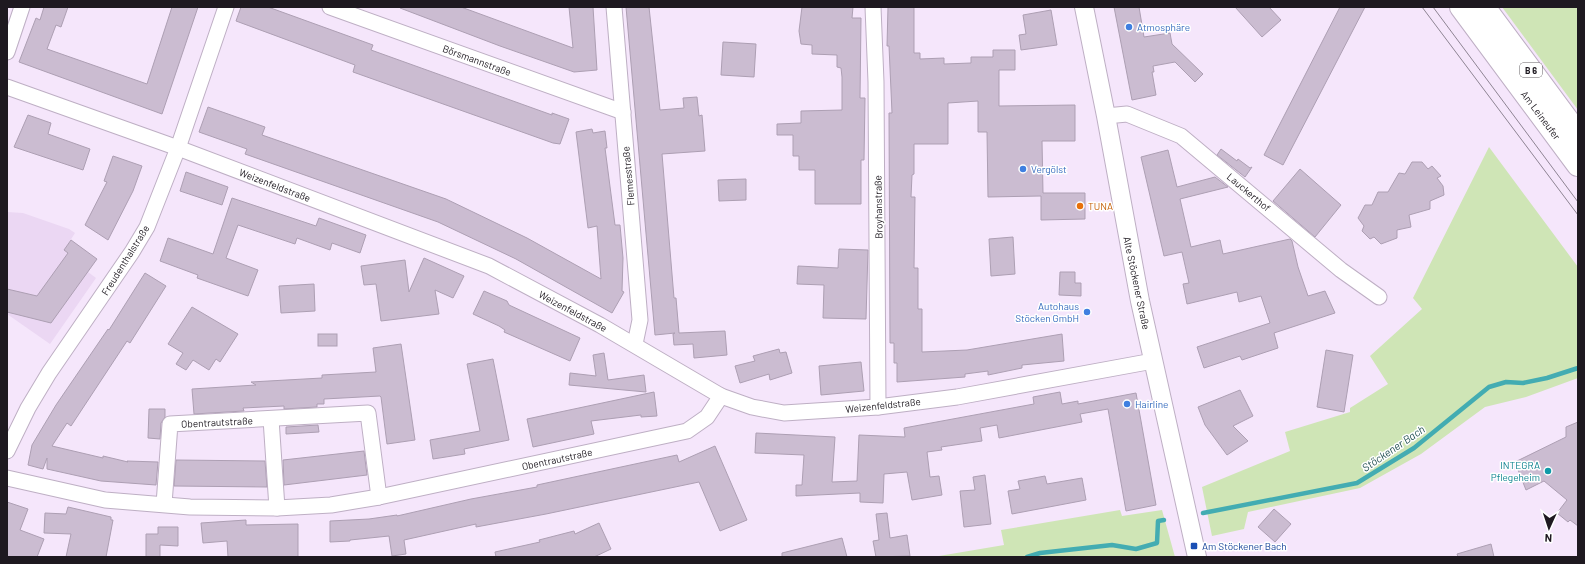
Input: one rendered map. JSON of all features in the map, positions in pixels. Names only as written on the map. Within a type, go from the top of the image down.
[{"type":"main road","name":"Am Leineufer","points":[[1461,7],[1578,165]]},
{"type":"main road","name":"Am Leineufer","points":[[1484,7],[1578,134]]},
{"type":"street","points":[[7,52],[22,7]]},
{"type":"street","name":"Freudenthalstraße","points":[[7,451],[28,408],[49,373],[132,252],[147,227],[178,148],[226,7]]},
{"type":"street","name":"Börsmannstraße","points":[[330,7],[623,112]]},
{"type":"street","name":"Flemesstraße","points":[[614,7],[640,320],[635,344]]},
{"type":"street","name":"Broyhanstraße","points":[[873,7],[876,82],[878,407]]},
{"type":"street","name":"Alte Stöckener Straße","points":[[1084,7],[1106,116],[1137,286],[1197,557]]},
{"type":"street","name":"Weizenfeldstraße","points":[[7,87],[178,148],[489,266],[635,344],[721,396],[752,407],[784,413],[878,407],[957,397],[1153,362]]},
{"type":"street","name":"Lauckerthof","points":[[1106,116],[1127,114],[1181,136],[1342,270],[1379,297]]},
{"type":"street","name":"Obentrautstraße","points":[[7,478],[105,500],[190,507],[277,508],[331,505],[379,497],[686,432],[707,417],[721,396]]},
{"type":"street","name":"Obentrautstraße","points":[[164,504],[170,424],[368,413],[379,497]]},
{"type":"street","points":[[272,419],[277,508]]},
{"type":"shaded area","points":[[7,212],[23,213],[69,229],[75,233],[64,250],[90,269],[88,272],[96,278],[50,344],[7,314]]},
{"type":"green space","points":[[1502,7],[1578,7],[1578,110]]},
{"type":"green space","points":[[1489,147],[1578,267],[1578,378],[1526,397],[1485,407],[1421,454],[1360,488],[1248,512],[1244,529],[1212,536],[1202,487],[1290,451],[1285,432],[1350,412],[1350,408],[1388,384],[1370,356],[1422,309],[1413,298]]},
{"type":"green space","points":[[1120,510],[1122,516],[1162,510],[1175,557],[933,557],[1004,545],[1001,530]]},
{"type":"building","points":[[44,7],[68,7],[61,27],[56,25],[47,49],[147,84],[172,7],[198,7],[162,114],[19,62],[36,18],[40,20]]},
{"type":"building","points":[[241,7],[268,7],[373,45],[371,50],[552,115],[552,113],[569,119],[560,144],[553,143],[353,72],[355,65],[236,21]]},
{"type":"building","points":[[400,7],[461,7],[573,48],[569,7],[593,7],[597,70],[574,72],[500,46]]},
{"type":"building","points":[[626,7],[649,7],[660,110],[684,108],[683,98],[697,97],[699,116],[702,115],[705,151],[662,154],[674,298],[676,298],[679,333],[725,331],[727,355],[694,358],[693,344],[674,345],[673,334],[675,333],[655,335]]},
{"type":"building","points":[[802,7],[853,7],[852,18],[861,18],[860,98],[865,98],[864,160],[861,160],[861,204],[815,204],[815,170],[799,170],[799,156],[793,156],[793,135],[777,135],[777,124],[801,123],[801,111],[842,110],[842,77],[841,68],[837,67],[837,55],[812,54],[812,45],[801,44],[799,31]]},
{"type":"building","points":[[888,7],[914,7],[914,53],[920,53],[920,59],[944,58],[944,64],[971,63],[971,57],[993,57],[993,50],[1015,50],[1015,70],[999,70],[999,106],[1075,105],[1075,141],[1042,141],[1043,193],[1085,193],[1085,219],[1041,220],[1041,196],[988,197],[987,132],[978,132],[978,101],[948,103],[948,144],[914,144],[914,174],[912,175],[911,197],[915,197],[914,268],[918,268],[918,309],[922,309],[922,352],[967,350],[1062,334],[1064,361],[1022,365],[1022,368],[988,375],[988,371],[965,374],[965,377],[897,382],[897,363],[894,363],[894,343],[890,343],[889,113],[892,113],[889,46],[887,46]]},
{"type":"building","points":[[1114,7],[1139,7],[1144,37],[1170,33],[1172,44],[1203,74],[1195,82],[1175,62],[1153,66],[1154,72],[1152,72],[1156,95],[1132,100]]},
{"type":"building","points":[[1235,7],[1269,7],[1281,20],[1262,37]]},
{"type":"building","points":[[1340,7],[1365,7],[1283,165],[1264,155]]},
{"type":"building","points":[[1051,10],[1057,45],[1021,50],[1019,35],[1026,34],[1023,15]]},
{"type":"building","points":[[723,42],[756,44],[754,77],[721,75]]},
{"type":"building","points":[[208,107],[265,127],[262,135],[446,199],[527,238],[601,279],[597,226],[588,228],[576,132],[592,129],[593,133],[605,131],[607,148],[605,148],[615,225],[620,225],[623,258],[622,291],[624,292],[612,313],[516,259],[438,222],[245,154],[247,149],[199,132]]},
{"type":"building","points":[[28,115],[51,123],[48,134],[90,149],[83,170],[14,147]]},
{"type":"building","points":[[1221,149],[1237,161],[1238,159],[1250,168],[1252,167],[1245,177],[1217,155]]},
{"type":"building","points":[[1168,150],[1177,187],[1215,177],[1228,187],[1180,199],[1191,247],[1220,240],[1223,254],[1290,239],[1292,241],[1298,267],[1308,296],[1325,291],[1335,313],[1274,333],[1278,348],[1242,360],[1240,356],[1204,368],[1197,347],[1270,323],[1261,296],[1239,302],[1237,292],[1187,304],[1183,284],[1189,283],[1182,252],[1164,256],[1141,157]]},
{"type":"building","points":[[113,156],[142,166],[133,191],[108,240],[85,225],[107,182],[104,181]]},
{"type":"building","points":[[1412,162],[1422,162],[1428,169],[1432,166],[1441,176],[1437,178],[1443,186],[1444,195],[1430,201],[1430,209],[1409,215],[1411,227],[1397,230],[1397,238],[1381,244],[1374,237],[1370,239],[1362,231],[1364,226],[1358,218],[1365,205],[1372,205],[1378,192],[1388,192],[1399,173],[1405,174]]},
{"type":"building","points":[[1300,169],[1341,205],[1315,237],[1273,201]]},
{"type":"building","points":[[186,172],[228,187],[222,205],[180,191]]},
{"type":"building","points":[[746,179],[746,200],[719,201],[718,180]]},
{"type":"building","points":[[232,198],[316,226],[319,218],[366,235],[360,253],[332,243],[330,250],[297,238],[295,244],[238,225],[226,258],[258,270],[248,296],[197,278],[198,275],[160,261],[168,238],[213,254]]},
{"type":"building","points":[[1013,237],[1015,274],[991,276],[989,239]]},
{"type":"building","points":[[71,240],[97,259],[51,323],[7,312],[7,289],[37,296],[68,253],[64,250]]},
{"type":"building","points":[[839,249],[868,250],[866,319],[823,318],[824,285],[797,284],[798,266],[838,268]]},
{"type":"building","points":[[424,258],[464,276],[453,298],[435,290],[439,314],[381,321],[376,284],[364,285],[361,266],[405,260],[409,292]]},
{"type":"building","points":[[1060,272],[1075,272],[1075,283],[1081,283],[1081,296],[1059,295]]},
{"type":"building","points":[[145,273],[166,286],[130,343],[127,341],[71,426],[67,423],[52,446],[103,458],[103,456],[128,462],[127,461],[158,462],[156,485],[101,481],[47,469],[47,458],[43,469],[28,465],[32,445],[56,405],[108,329],[109,330]]},
{"type":"building","points":[[314,284],[315,311],[281,313],[279,286]]},
{"type":"building","points":[[484,291],[507,301],[509,305],[580,338],[570,361],[504,332],[505,330],[499,326],[473,314]]},
{"type":"building","points":[[192,307],[238,334],[220,362],[216,359],[209,370],[193,360],[186,370],[176,364],[183,353],[168,344]]},
{"type":"building","points":[[318,334],[337,334],[337,346],[318,346]]},
{"type":"building","points":[[401,344],[415,440],[387,444],[380,396],[324,399],[324,404],[317,404],[317,407],[284,409],[284,406],[243,408],[244,411],[194,414],[192,389],[256,385],[251,382],[322,378],[322,375],[376,372],[373,348]]},
{"type":"building","points":[[779,349],[780,353],[786,352],[792,373],[770,380],[769,374],[740,383],[735,366],[755,361],[753,356]]},
{"type":"building","points":[[1326,350],[1353,355],[1344,412],[1317,407]]},
{"type":"building","points":[[604,353],[608,380],[644,375],[646,392],[569,385],[570,373],[596,376],[593,355]]},
{"type":"building","points":[[493,359],[509,440],[464,449],[465,454],[433,459],[430,440],[480,431],[467,364]]},
{"type":"building","points":[[861,362],[864,391],[821,395],[819,366]]},
{"type":"building","points":[[1240,390],[1253,416],[1233,426],[1248,441],[1227,455],[1205,425],[1198,407]]},
{"type":"building","points":[[654,392],[657,416],[641,417],[641,415],[591,421],[594,434],[533,447],[527,419]]},
{"type":"building","points":[[1060,392],[1062,404],[1078,401],[1078,404],[1136,393],[1156,505],[1126,511],[1108,409],[1080,414],[1082,422],[999,438],[997,425],[980,428],[982,441],[941,447],[942,450],[927,452],[930,477],[939,476],[942,495],[912,500],[907,472],[884,474],[883,503],[860,502],[860,493],[796,496],[796,485],[802,485],[804,455],[755,453],[756,433],[835,437],[832,482],[857,481],[859,435],[905,437],[904,428],[1034,404],[1033,397]]},
{"type":"building","points":[[149,409],[165,409],[165,417],[161,423],[160,439],[148,438]]},
{"type":"building","name":"INTEGRA Pflegeheim","points":[[1578,422],[1578,526],[1570,520],[1568,522],[1557,513],[1567,500],[1544,481],[1526,490],[1515,462],[1566,437],[1566,427]]},
{"type":"building","points":[[318,425],[319,432],[286,434],[286,427]]},
{"type":"building","points":[[715,446],[747,520],[720,531],[699,482],[546,514],[476,527],[476,524],[404,540],[406,554],[392,556],[389,536],[330,542],[330,521],[397,516],[471,499],[537,487],[537,485],[677,455],[679,462]]},
{"type":"building","points":[[364,451],[367,475],[284,485],[283,460]]},
{"type":"building","points":[[176,460],[265,461],[267,487],[174,486]]},
{"type":"building","points":[[985,475],[991,524],[964,527],[960,491],[975,490],[973,477]]},
{"type":"building","points":[[1045,476],[1047,484],[1082,478],[1086,500],[1012,514],[1008,491],[1020,489],[1018,481]]},
{"type":"building","points":[[7,502],[28,509],[20,530],[44,539],[37,557],[7,557]]},
{"type":"building","points":[[68,507],[111,517],[111,520],[113,520],[106,557],[66,557],[71,534],[44,533],[45,513],[66,514]]},
{"type":"building","points":[[1274,509],[1291,524],[1275,542],[1258,527]]},
{"type":"building","points":[[887,513],[890,538],[907,535],[910,556],[876,557],[873,541],[879,540],[876,514]]},
{"type":"building","points":[[246,520],[246,525],[298,524],[298,557],[228,557],[227,541],[203,543],[201,523]]},
{"type":"building","points":[[599,523],[611,549],[594,557],[496,557],[495,552],[540,542],[539,540],[574,531],[575,534]]},
{"type":"building","points":[[158,527],[178,527],[178,546],[160,545],[160,557],[146,557],[146,534],[158,534]]},
{"type":"building","points":[[842,538],[847,557],[782,557],[782,553]]},
{"type":"building","points":[[1491,544],[1494,557],[1458,557],[1457,554]]},
{"type":"waterway","name":"Stöckener Bach","points":[[1203,513],[1357,483],[1414,448],[1489,387],[1506,382],[1523,383],[1547,378],[1578,368]]},
{"type":"waterway","name":"Stöckener Bach","points":[[1027,557],[1040,553],[1112,545],[1136,549],[1157,543],[1158,521],[1164,520]]},
{"type":"tram line","points":[[1422,7],[1578,215]]},
{"type":"tram line","points":[[1433,7],[1578,202]]},
{"type":"place","name":"Atmosphäre","points":[[1129,27]]},
{"type":"place","name":"Vergölst","points":[[1023,169]]},
{"type":"place","name":"TUNA","points":[[1080,206]]},
{"type":"place","name":"Autohaus Stöcken GmbH","points":[[1087,312]]},
{"type":"place","name":"Hairline","points":[[1127,404]]},
{"type":"place","name":"INTEGRA Pflegeheim","points":[[1548,471]]},
{"type":"place","name":"Am Stöckener Bach","points":[[1194,546]]}]
